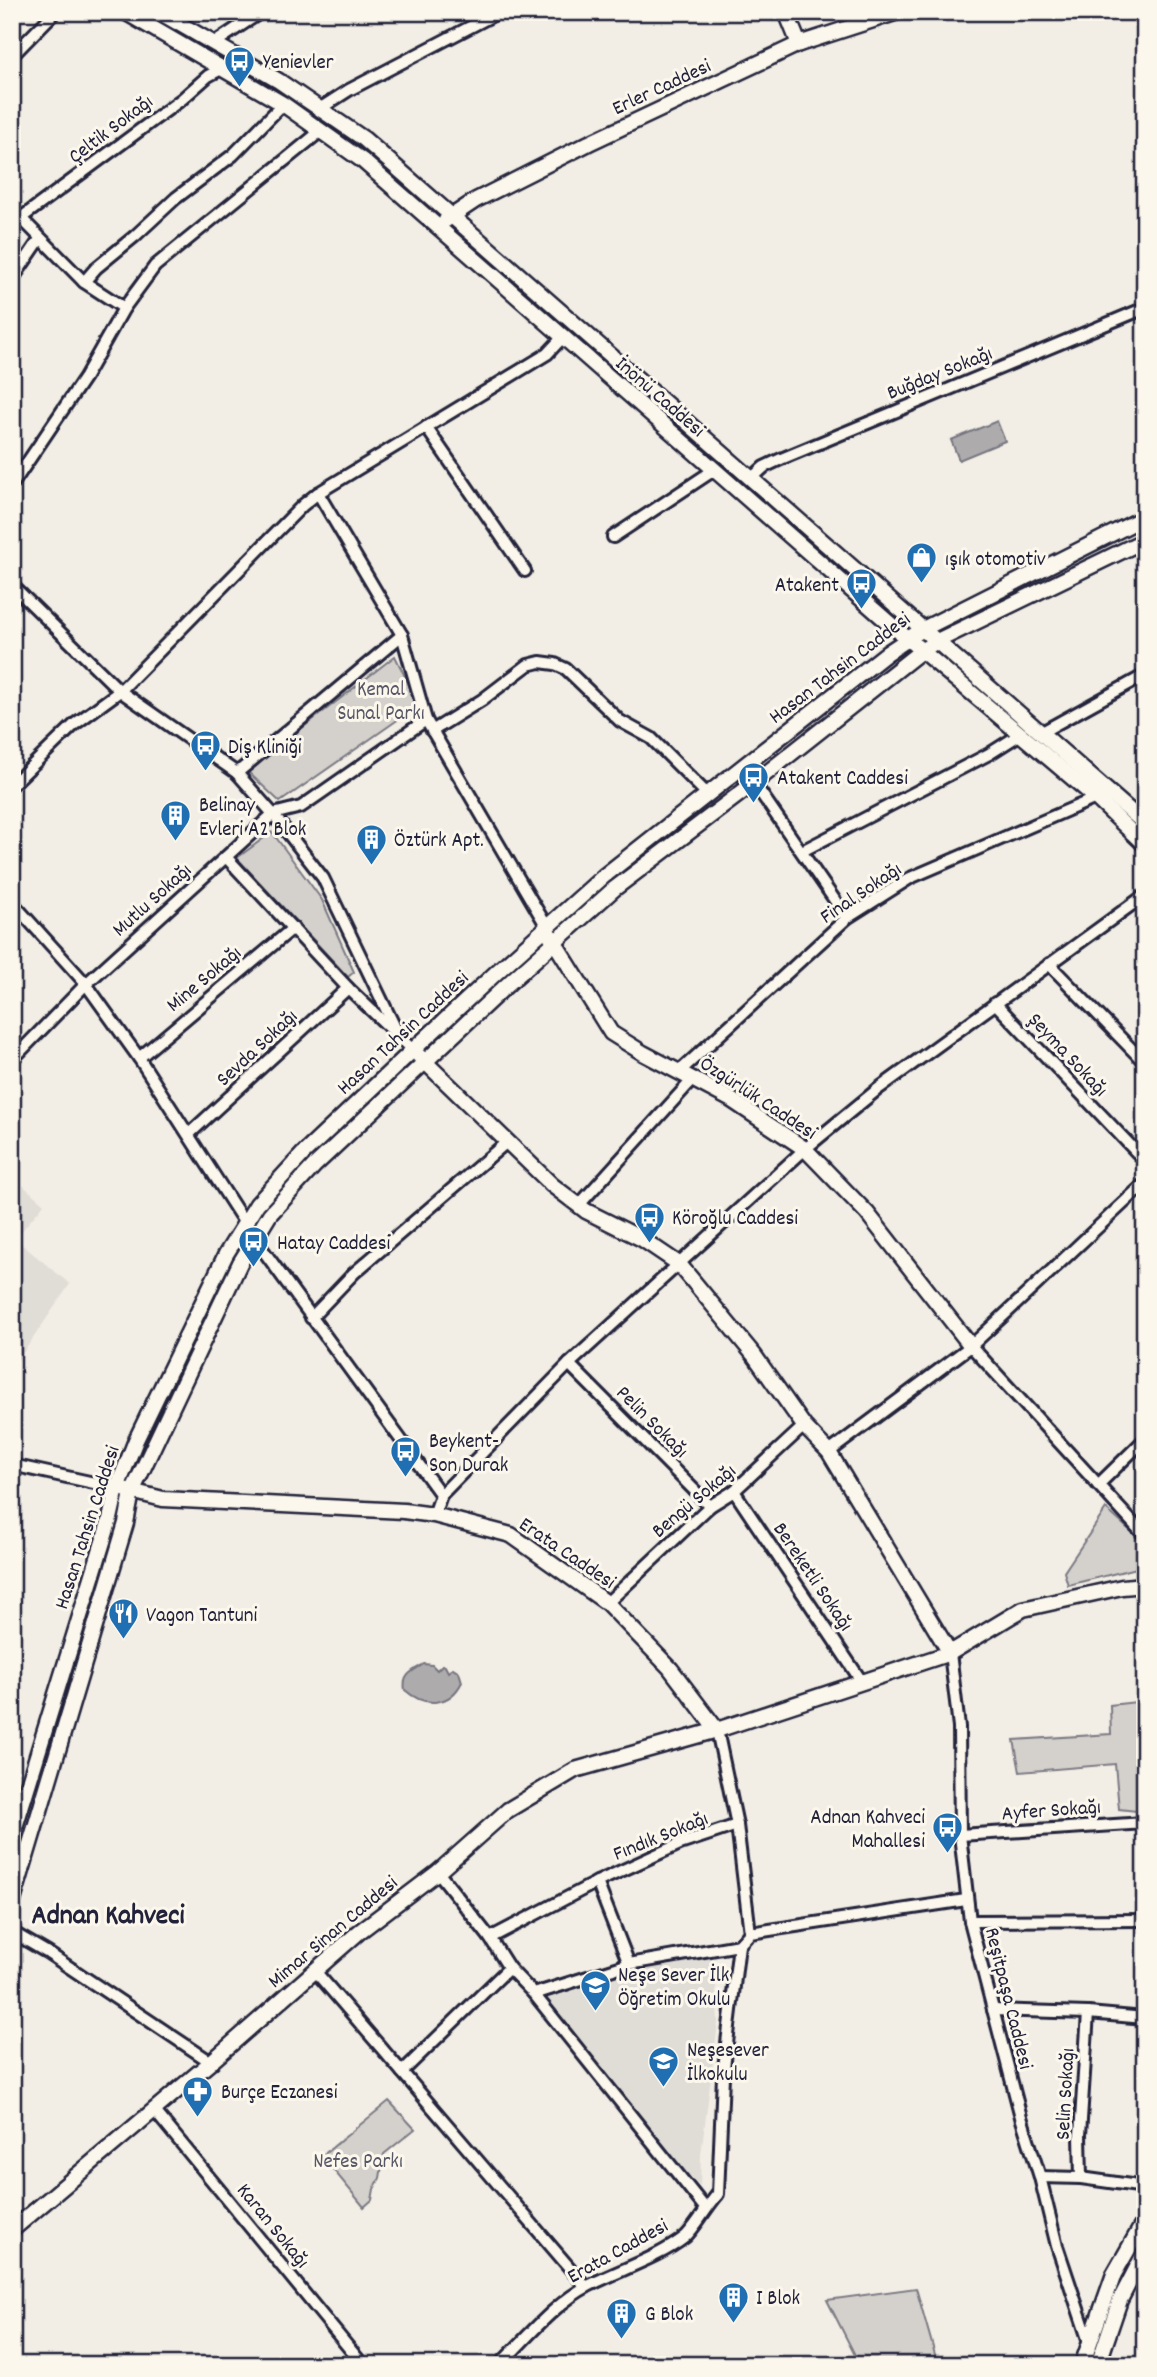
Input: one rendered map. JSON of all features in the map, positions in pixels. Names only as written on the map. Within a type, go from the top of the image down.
[{"type":"main road","name":"İnönü Caddesi","points":[[125,12],[283,104],[363,161],[906,639],[1096,798],[1145,845]]},
{"type":"main road","points":[[159,12],[321,108],[364,139],[1145,824]]},
{"type":"main road","points":[[786,12],[799,44]]},
{"type":"main road","name":"Erler Caddesi","points":[[439,228],[451,216],[476,200],[799,44],[898,12]]},
{"type":"main road","points":[[221,69],[232,53]]},
{"type":"main road","points":[[562,338],[575,325]]},
{"type":"main road","name":"Hasan Tahsin Caddesi","points":[[12,1837],[110,1519],[117,1488],[136,1440],[226,1254],[257,1204],[303,1154],[413,1050],[604,876],[906,639],[1145,517]]},
{"type":"main road","name":"Hasan Tahsin Caddesi","points":[[12,1904],[122,1537],[132,1492],[240,1263],[270,1214],[314,1166],[509,983],[614,889],[921,651],[1145,540]]},
{"type":"main road","name":"Özgürlük Caddesi","points":[[547,927],[554,943],[611,1032],[643,1053],[730,1099],[805,1149],[867,1213],[971,1346]]},
{"type":"main road","points":[[413,1050],[552,1185],[579,1205],[642,1239],[679,1264],[754,1355],[804,1426],[829,1452],[950,1653],[1023,1609],[1122,1587],[1145,1585]]},
{"type":"main road","name":"Erata Caddesi","points":[[117,1488],[163,1499],[404,1511],[434,1515],[510,1535],[607,1603],[670,1668],[717,1730]]},
{"type":"main road","name":"Mimar Sinan Caddesi","points":[[12,2230],[211,2062],[359,1932],[438,1872],[508,1810],[575,1770],[717,1730],[950,1653]]},
{"type":"main road","points":[[12,1797],[29,1784]]},
{"type":"main road","points":[[1098,2365],[1096,2345],[1114,2274],[1145,2220]]},
{"type":"main road","points":[[1082,2365],[1096,2345],[1145,2252]]},
{"type":"street","points":[[12,56],[55,12]]},
{"type":"street","points":[[213,44],[261,12]]},
{"type":"street","points":[[321,108],[349,90],[499,12]]},
{"type":"street","name":"Çeltik Sokağı","points":[[40,239],[21,218],[182,99],[208,76],[221,69]]},
{"type":"street","points":[[84,282],[96,268],[176,198],[233,155],[283,104]]},
{"type":"street","points":[[12,485],[85,377],[124,308],[155,266],[322,130]]},
{"type":"street","points":[[12,280],[40,239],[84,282],[124,308]]},
{"type":"street","name":"Buğday Sokağı","points":[[751,479],[764,467],[781,458],[1145,308]]},
{"type":"street","points":[[12,785],[75,724],[120,691],[303,505],[318,493],[547,354],[562,338]]},
{"type":"street","points":[[426,427],[525,571]]},
{"type":"street","points":[[613,537],[714,470]]},
{"type":"street","points":[[318,493],[402,635],[426,720],[432,732],[547,927]]},
{"type":"street","points":[[12,585],[120,691],[237,773],[273,814],[323,877],[399,1036]]},
{"type":"street","points":[[237,773],[402,635]]},
{"type":"street","points":[[432,732],[482,700],[528,664],[555,664],[566,669],[627,727],[651,738],[708,795]]},
{"type":"street","points":[[1042,732],[1145,675]]},
{"type":"street","points":[[273,814],[301,807],[426,720]]},
{"type":"street","points":[[802,851],[989,754],[1019,735]]},
{"type":"street","points":[[754,783],[847,918]]},
{"type":"street","name":"Final Sokağı","points":[[680,1071],[847,918],[910,878],[1096,798]]},
{"type":"street","name":"Mutlu Sokağı","points":[[12,1060],[86,984],[273,814]]},
{"type":"street","points":[[226,857],[348,988],[413,1050]]},
{"type":"street","points":[[434,1515],[441,1495],[569,1364],[805,1149],[878,1089],[1145,895]]},
{"type":"street","points":[[12,902],[86,984],[139,1058],[255,1239],[441,1495]]},
{"type":"street","name":"Mine Sokağı","points":[[139,1058],[293,928]]},
{"type":"street","points":[[1049,964],[1145,1063]]},
{"type":"street","name":"Sevda Sokağı","points":[[189,1134],[348,988]]},
{"type":"street","name":"Şeyma Sokağı","points":[[995,1003],[1145,1161]]},
{"type":"street","points":[[579,1205],[694,1078]]},
{"type":"street","points":[[311,1318],[354,1273],[508,1141]]},
{"type":"street","points":[[829,1452],[971,1346],[1145,1183]]},
{"type":"street","points":[[971,1346],[1145,1536]]},
{"type":"street","name":"Pelin Sokağı","points":[[569,1364],[710,1506]]},
{"type":"street","name":"Bengü Sokağı","points":[[607,1603],[710,1506],[734,1491],[804,1426]]},
{"type":"street","points":[[1098,1485],[1145,1439]]},
{"type":"street","points":[[12,1465],[117,1488]]},
{"type":"street","name":"Bereketli Sokağı","points":[[734,1491],[862,1682]]},
{"type":"street","name":"Reşitpaşa Caddesi","points":[[950,1653],[959,1727],[960,1835],[970,1922],[1057,2246],[1096,2345]]},
{"type":"street","points":[[717,1730],[737,1825],[750,1933]]},
{"type":"street","name":"Ayfer Sokağı","points":[[960,1835],[1145,1823]]},
{"type":"street","name":"Fındık Sokağı","points":[[490,1938],[597,1882],[680,1844],[737,1825]]},
{"type":"street","points":[[438,1872],[490,1938],[509,1968],[534,1994],[705,2208]]},
{"type":"street","points":[[597,1882],[629,1964]]},
{"type":"street","points":[[534,1994],[629,1964],[739,1945],[750,1933],[966,1899]]},
{"type":"street","points":[[970,1922],[1145,1920]]},
{"type":"street","points":[[12,1932],[48,1953],[211,2062]]},
{"type":"street","name":"Erata Caddesi","points":[[499,2365],[556,2310],[586,2287],[642,2261],[686,2236],[718,2194],[723,2076],[739,1945]]},
{"type":"street","points":[[402,2072],[509,1968]]},
{"type":"street","points":[[315,1971],[586,2287]]},
{"type":"street","points":[[993,2010],[1145,2018]]},
{"type":"street","name":"Selin Sokağı","points":[[1081,2178],[1080,2135],[1088,2013]]},
{"type":"street","name":"Karan Sokağı","points":[[154,2110],[363,2365]]},
{"type":"street","points":[[1040,2177],[1081,2178],[1145,2187]]},
{"type":"shaded area","points":[[997,421],[1005,441],[959,460],[951,440]]},
{"type":"shaded area","points":[[12,1176],[44,1204],[15,1239],[70,1284],[12,1369]]},
{"type":"shaded area","points":[[424,1664],[432,1665],[437,1670],[442,1665],[445,1666],[448,1672],[453,1668],[459,1672],[462,1682],[451,1696],[444,1700],[421,1700],[405,1690],[404,1685],[409,1674]]},
{"type":"shaded area","name":"Neşesever İlkokulu","points":[[714,1955],[718,2023],[701,2154],[700,2186],[676,2161],[546,1999],[641,1970]]},
{"type":"green space","name":"Kemal Sunal Parkı","points":[[395,656],[419,705],[280,802],[247,771]]},
{"type":"green space","points":[[272,832],[322,900],[354,972],[348,977],[237,858]]},
{"type":"green space","points":[[1106,1509],[1145,1544],[1145,1566],[1068,1585],[1064,1572]]},
{"type":"green space","points":[[1145,1701],[1145,1812],[1119,1809],[1115,1764],[1020,1772],[1014,1740],[1111,1734],[1110,1705]]},
{"type":"green space","name":"Nefes Parkı","points":[[389,2101],[415,2129],[384,2154],[380,2178],[372,2200],[364,2207],[322,2156]]},
{"type":"green space","points":[[916,2288],[938,2365],[860,2365],[827,2300]]},
{"type":"place","name":"Yenievler","points":[[240,88]]},
{"type":"place","name":"ışık otomotiv","points":[[922,585]]},
{"type":"place","name":"Atakent","points":[[862,611]]},
{"type":"place","name":"Diş Kliniği","points":[[205,773]]},
{"type":"place","name":"Atakent Caddesi","points":[[754,804]]},
{"type":"place","name":"Belinay Evleri A2 Blok","points":[[176,843]]},
{"type":"place","name":"Öztürk Apt.","points":[[371,866]]},
{"type":"place","name":"Köroğlu Caddesi","points":[[649,1244]]},
{"type":"place","name":"Hatay Caddesi","points":[[254,1269]]},
{"type":"place","name":"Beykent- Son Durak","points":[[406,1479]]},
{"type":"place","name":"Vagon Tantuni","points":[[123,1641]]},
{"type":"place","name":"Adnan Kahveci Mahallesi","points":[[948,1855]]},
{"type":"place","name":"Neşe Sever İlk Öğretim Okulu","points":[[595,2013]]},
{"type":"place","name":"Neşesever İlkokulu","points":[[664,2088]]},
{"type":"place","name":"Burçe Eczanesi","points":[[198,2118]]},
{"type":"place","name":"I Blok","points":[[733,2324]]},
{"type":"place","name":"G Blok","points":[[622,2340]]},
{"type":"district","name":"Adnan Kahveci","points":[[108,1913]]}]
